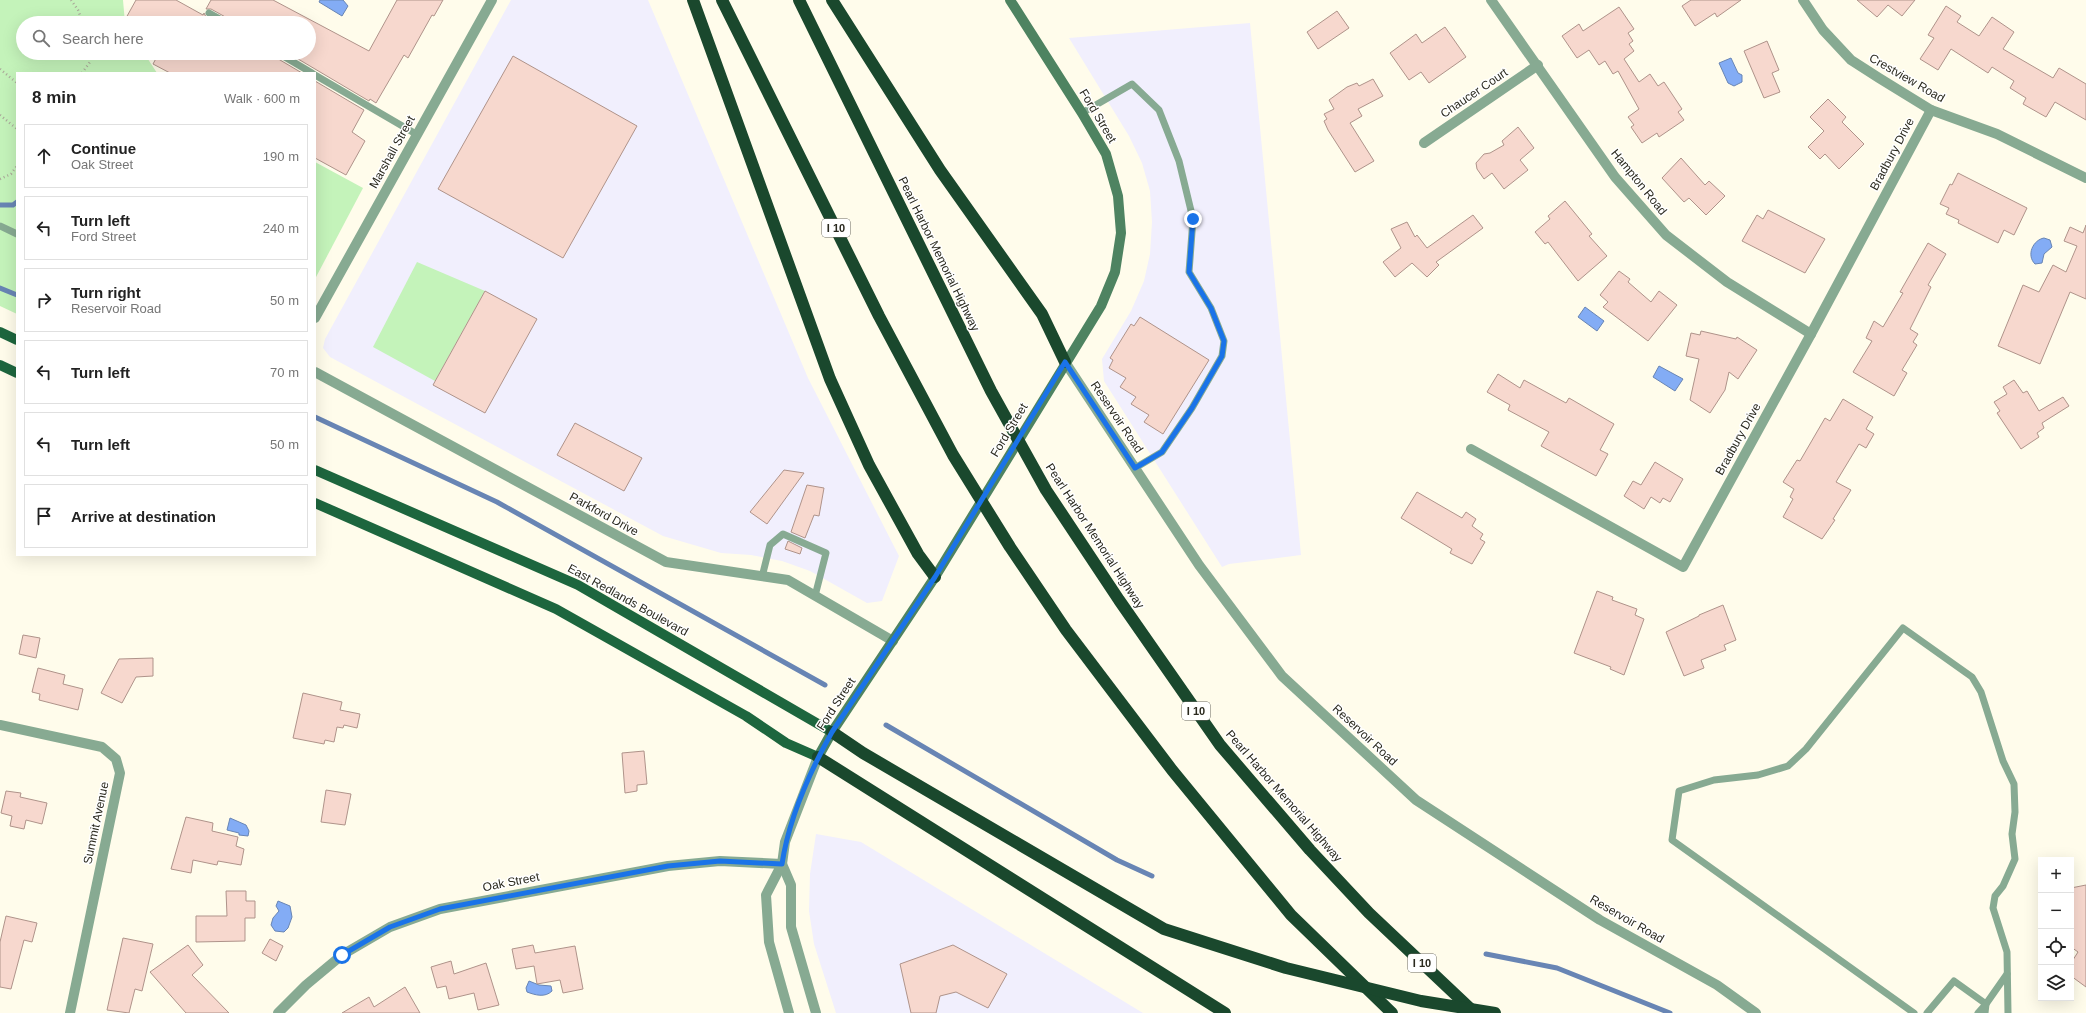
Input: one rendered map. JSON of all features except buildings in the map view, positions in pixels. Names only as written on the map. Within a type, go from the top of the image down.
[{"type":"highway","points":[[693,0],[830,379],[869,464],[918,554],[935,577]]},
{"type":"highway","name":"I 10","points":[[722,0],[880,316],[953,455],[1010,547],[1066,630],[1172,770],[1291,915],[1392,1013]]},
{"type":"highway","name":"Pearl Harbor Memorial Highway","points":[[799,0],[991,391],[1046,490],[1220,745],[1310,850],[1369,913],[1475,1013]]},
{"type":"highway","points":[[832,0],[940,170],[1042,314],[1065,362]]},
{"type":"highway","points":[[832,732],[863,753],[1164,929],[1286,968],[1421,1001],[1495,1013]]},
{"type":"highway","points":[[818,757],[859,781],[1225,1013]]},
{"type":"main road","name":"Ford Street","points":[[818,757],[832,732],[935,577],[1065,362],[1101,306],[1115,272],[1121,233],[1118,196],[1106,154],[1082,113],[1010,0]]},
{"type":"main road","points":[[0,332],[16,340]]},
{"type":"main road","points":[[0,365],[16,373]]},
{"type":"main road","name":"East Redlands Boulevard","points":[[316,470],[578,585],[832,732]]},
{"type":"main road","points":[[316,503],[556,609],[746,716],[786,743],[818,757]]},
{"type":"street","name":"Marshall Street","points":[[316,316],[416,134],[492,0]]},
{"type":"street","name":"Hampton Road","points":[[1492,0],[1615,177],[1666,235],[1727,282],[1811,334]]},
{"type":"street","name":"Crestview Road","points":[[1803,0],[1824,30],[1851,60],[1931,110],[1997,134],[2086,178]]},
{"type":"street","name":"Chaucer Court","points":[[1424,143],[1538,66]]},
{"type":"street","name":"Bradbury Drive","points":[[1471,449],[1683,567],[1811,334],[1931,110]]},
{"type":"street","name":"Reservoir Road","points":[[1065,362],[1199,565],[1282,676],[1416,800],[1600,920],[1717,985],[1756,1013]]},
{"type":"street","name":"Parkford Drive","points":[[316,373],[666,562],[788,580],[893,641]]},
{"type":"street","name":"Summit Avenue","points":[[0,725],[102,747],[116,759],[120,773],[70,1013]]},
{"type":"street","name":"Ford Street","points":[[789,1013],[769,942],[766,895],[782,864],[785,842],[818,757]]},
{"type":"street","name":"Oak Street","points":[[278,1013],[306,985],[342,955],[390,927],[440,909],[668,866],[720,861],[782,864]]},
{"type":"street","points":[[782,864],[791,885],[791,927],[816,1013]]},
{"type":"lane","points":[[209,13],[214,16]]},
{"type":"lane","points":[[290,60],[310,72]]},
{"type":"lane","points":[[316,76],[416,134]]},
{"type":"lane","points":[[1082,113],[1132,84],[1159,110],[1179,160],[1193,219],[1189,272],[1211,308],[1224,341],[1222,356],[1192,408],[1162,452],[1135,468]]},
{"type":"lane","points":[[0,226],[16,234]]},
{"type":"lane","points":[[762,577],[770,545],[783,534],[826,553],[815,596]]},
{"type":"lane","points":[[1914,1013],[1672,840],[1679,792],[1714,780],[1758,775],[1788,766],[1806,749],[1903,628],[1972,677],[1981,692],[2003,761],[2014,784],[2015,812],[2012,834],[2015,859],[2003,886],[1995,896],[1993,908],[2007,952],[2008,1013]]},
{"type":"lane","points":[[1978,1013],[2007,974]]},
{"type":"lane","points":[[1927,1013],[1954,981],[1986,1004]]},
{"type":"lane","points":[[1985,1013],[1986,1004]]},
{"type":"path","points":[[71,0],[80,16]]},
{"type":"path","points":[[83,72],[90,62],[90,60]]},
{"type":"path","points":[[0,69],[16,82]]},
{"type":"path","points":[[0,115],[16,128]]},
{"type":"path","points":[[0,179],[11,174],[16,167]]},
{"type":"shaded area","points":[[511,0],[648,0],[808,378],[899,556],[882,601],[867,603],[810,571],[782,561],[751,555],[721,553],[663,536],[330,357],[323,348],[325,339]]},
{"type":"shaded area","points":[[1250,23],[1301,555],[1229,564],[1222,567],[1104,381],[1102,359],[1131,311],[1144,281],[1150,254],[1152,222],[1150,191],[1142,163],[1129,136],[1069,38]]},
{"type":"shaded area","points":[[816,834],[861,842],[1143,1013],[836,1013],[814,944],[809,911],[810,874]]},
{"type":"green space","points":[[0,0],[123,0],[124,16],[16,16],[16,60],[149,60],[156,72],[16,72],[16,314],[0,306]]},
{"type":"green space","points":[[316,163],[363,188],[316,277]]},
{"type":"green space","points":[[417,262],[485,291],[435,381],[373,347]]},
{"type":"water","points":[[320,0],[343,0],[348,6],[342,16],[319,2]]},
{"type":"water","points":[[1731,58],[1738,73],[1742,75],[1742,82],[1734,86],[1728,83],[1719,63]]},
{"type":"water","points":[[2044,238],[2050,240],[2052,247],[2044,254],[2042,263],[2035,264],[2031,256],[2032,248],[2040,239]]},
{"type":"water","points":[[1585,307],[1604,321],[1597,331],[1578,317]]},
{"type":"water","points":[[1659,366],[1683,379],[1675,391],[1653,377]]},
{"type":"water","points":[[230,818],[246,825],[249,831],[248,836],[239,835],[239,833],[227,830]]},
{"type":"water","points":[[278,901],[290,906],[292,917],[288,928],[284,932],[275,931],[271,925],[273,918],[279,911],[276,906]]},
{"type":"water","points":[[529,981],[539,985],[551,986],[552,991],[546,995],[537,995],[527,992],[526,988]]},
{"type":"waterway","points":[[0,205],[13,205],[16,203]]},
{"type":"waterway","points":[[0,288],[16,295]]},
{"type":"waterway","points":[[316,417],[497,502],[825,685]]},
{"type":"waterway","points":[[886,725],[1117,860],[1152,876]]},
{"type":"waterway","points":[[1486,954],[1557,968],[1670,1013]]},
{"type":"route","points":[[342,955],[390,927],[440,909],[668,866],[720,861],[782,864],[785,842],[796,810],[818,757],[832,732],[935,577],[1065,362],[1135,468],[1162,452],[1192,408],[1222,356],[1224,341],[1211,308],[1189,272],[1193,219]]}]
